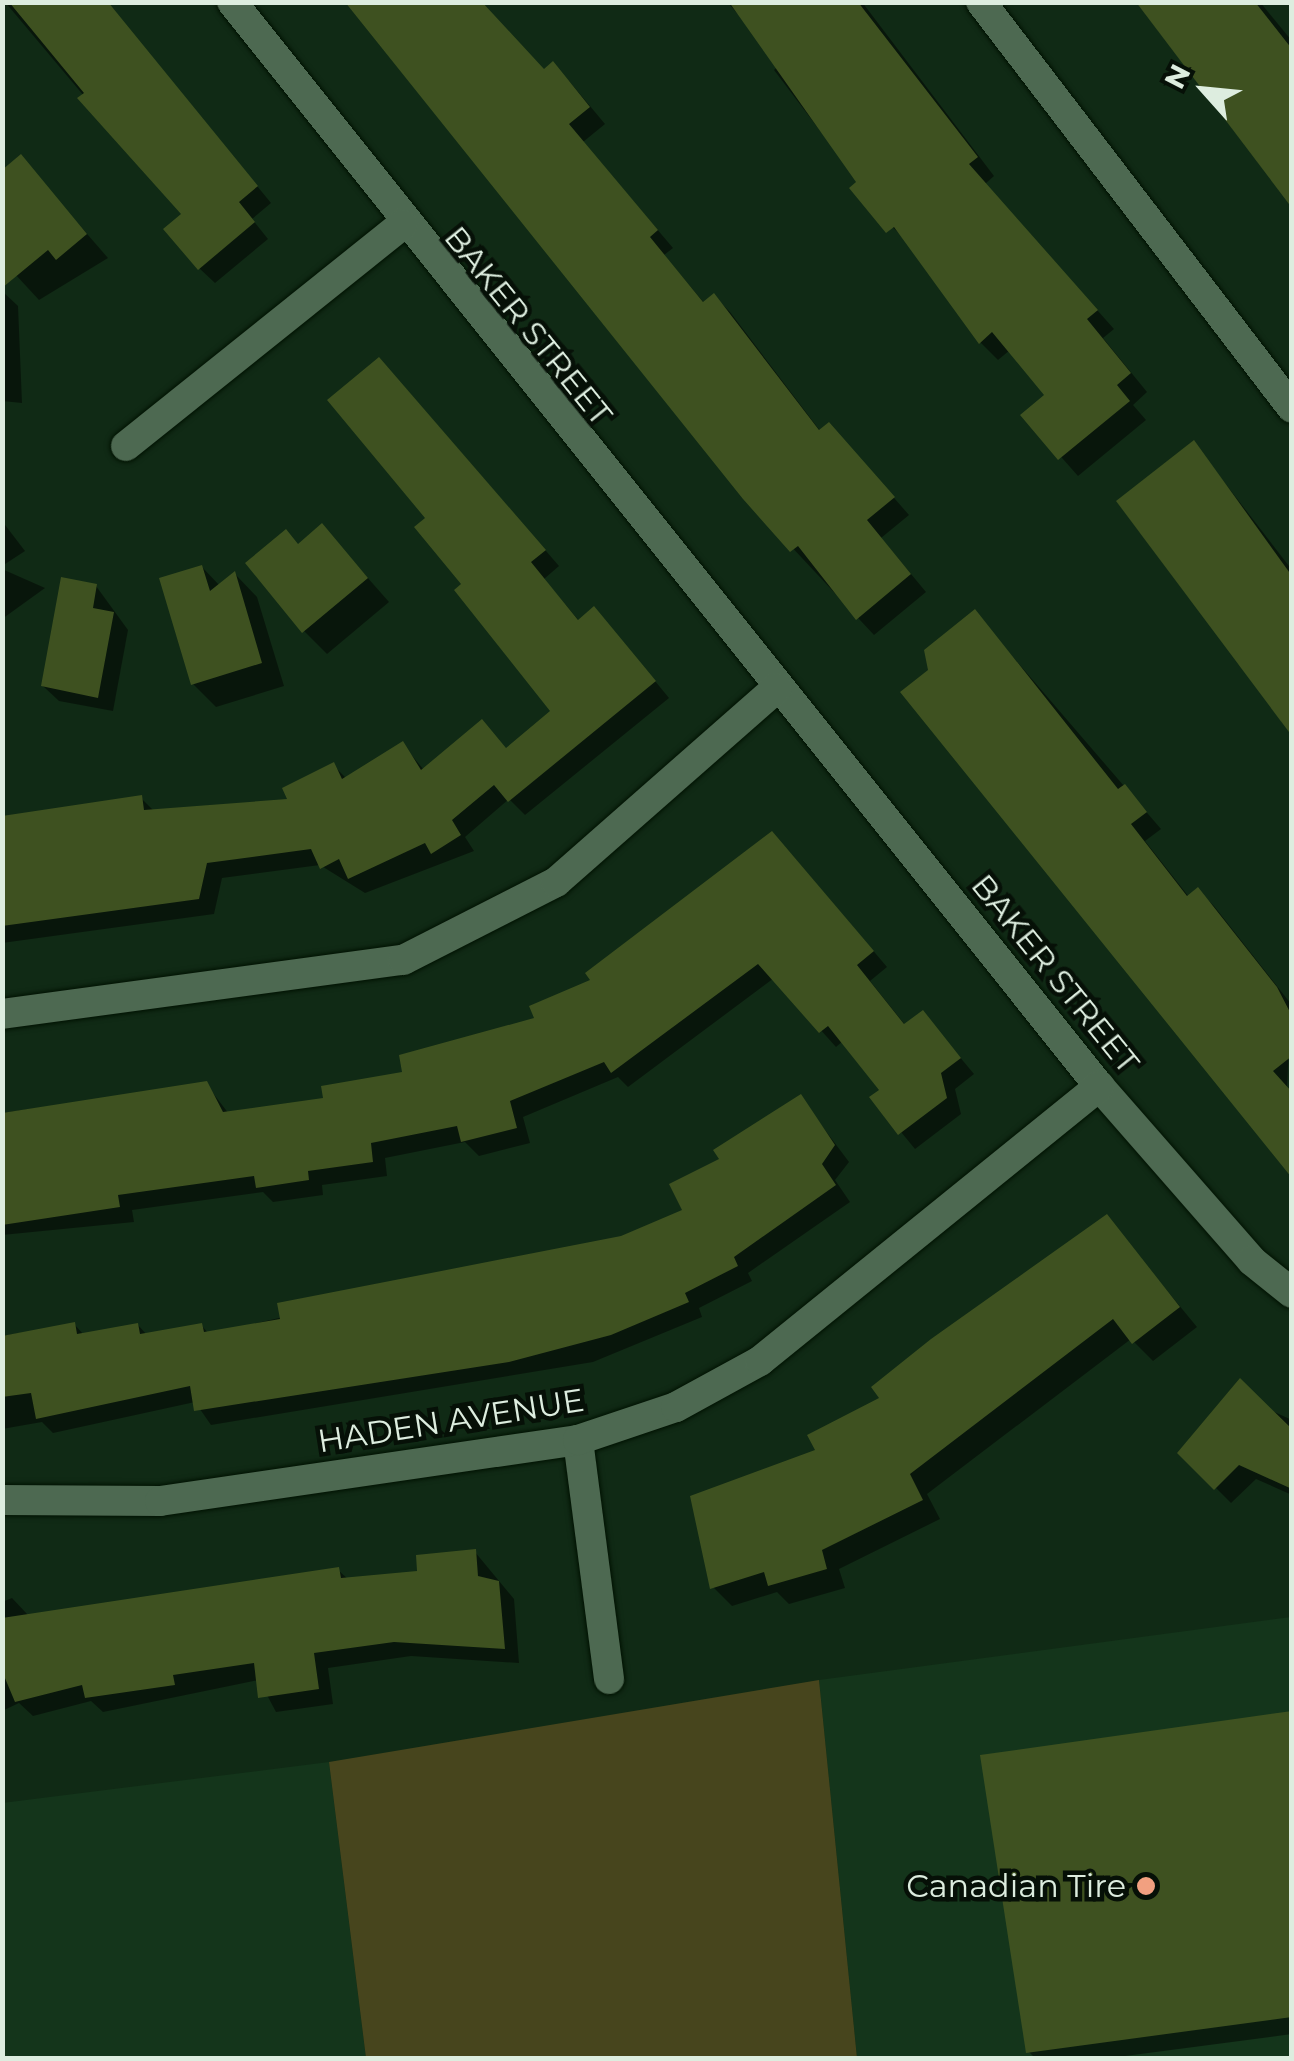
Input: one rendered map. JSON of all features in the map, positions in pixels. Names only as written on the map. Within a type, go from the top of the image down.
[{"type":"street","name":"BAKER STREET","points":[[232,2],[402,225],[1099,1086],[1252,1261],[1292,1292]]},
{"type":"street","points":[[981,2],[1292,408]]},
{"type":"street","points":[[126,446],[402,225]]},
{"type":"street","points":[[2,1014],[403,960],[556,882],[776,688]]},
{"type":"street","name":"HADEN AVENUE","points":[[2,1500],[160,1502],[578,1440],[676,1406],[760,1361],[1099,1086]]},
{"type":"street","points":[[578,1440],[609,1679]]},
{"type":"shaded area","points":[[1291,1617],[1291,2058],[857,2058],[819,1680]]},
{"type":"shaded area","points":[[819,1680],[857,2058],[366,2058],[329,1762]]},
{"type":"shaded area","points":[[329,1762],[366,2058],[3,2058],[2,1803]]},
{"type":"building","points":[[9,2],[108,2],[258,186],[239,202],[255,222],[198,270],[163,229],[181,214],[77,98],[84,93]]},
{"type":"building","points":[[345,2],[482,2],[544,69],[553,61],[590,107],[569,124],[658,230],[650,237],[703,302],[714,293],[819,430],[829,422],[895,497],[867,520],[911,574],[856,620],[798,546],[790,552],[743,499]]},
{"type":"building","points":[[729,2],[858,2],[978,157],[969,164],[1098,310],[1087,319],[1131,373],[1117,385],[1130,401],[1058,460],[1020,415],[1044,395],[992,332],[979,344],[894,227],[886,233],[849,188],[856,182]]},
{"type":"building","points":[[1136,2],[1255,2],[1292,49],[1292,208]]},
{"type":"building","points":[[21,154],[87,234],[56,260],[48,250],[2,288],[2,170]]},
{"type":"building","points":[[379,357],[546,550],[531,562],[578,620],[594,606],[656,681],[508,802],[494,785],[452,820],[461,835],[431,854],[425,843],[348,879],[339,859],[320,869],[311,849],[207,863],[199,899],[2,926],[2,816],[142,795],[144,810],[287,799],[282,788],[334,762],[342,779],[403,741],[421,770],[482,719],[506,748],[550,711],[454,590],[461,584],[414,527],[425,518],[327,400]]},
{"type":"building","points":[[1194,440],[1292,576],[1292,736],[1116,501]]},
{"type":"building","points":[[322,523],[368,578],[302,633],[245,563],[286,529],[298,544]]},
{"type":"building","points":[[202,565],[210,591],[235,571],[262,663],[191,685],[159,578]]},
{"type":"building","points":[[61,577],[97,584],[93,608],[114,612],[98,698],[41,686]]},
{"type":"building","points":[[975,609],[1118,789],[1125,784],[1147,812],[1131,824],[1187,896],[1198,887],[1277,987],[1292,1016],[1292,1056],[1273,1071],[1292,1092],[1292,1178],[900,692],[928,670],[924,650]]},
{"type":"building","points":[[772,831],[874,951],[857,965],[904,1024],[923,1010],[961,1058],[941,1073],[947,1098],[898,1135],[869,1097],[879,1090],[828,1026],[819,1033],[758,964],[611,1073],[604,1062],[510,1101],[517,1128],[461,1142],[457,1126],[371,1143],[373,1162],[308,1171],[309,1180],[256,1188],[254,1176],[118,1195],[120,1207],[2,1225],[2,1113],[207,1081],[223,1112],[323,1098],[321,1086],[402,1072],[399,1055],[534,1018],[529,1006],[590,980],[585,973]]},
{"type":"building","points":[[801,1094],[835,1145],[822,1164],[836,1185],[734,1257],[738,1266],[685,1293],[689,1302],[611,1335],[509,1362],[194,1411],[190,1386],[36,1419],[31,1393],[2,1397],[2,1336],[75,1322],[77,1334],[138,1323],[140,1334],[202,1323],[204,1332],[280,1319],[277,1303],[621,1236],[682,1210],[669,1184],[719,1159],[713,1150]]},
{"type":"building","points":[[1107,1214],[1180,1307],[1132,1344],[1113,1319],[910,1474],[923,1500],[822,1550],[827,1569],[768,1586],[764,1572],[710,1589],[690,1496],[815,1450],[807,1435],[879,1398],[871,1387],[931,1339]]},
{"type":"building","points":[[1240,1378],[1292,1429],[1292,1489],[1239,1465],[1214,1490],[1177,1453]]},
{"type":"building","points":[[476,1549],[478,1576],[499,1581],[505,1649],[394,1642],[314,1653],[319,1689],[258,1698],[254,1663],[173,1675],[175,1685],[85,1698],[82,1685],[15,1702],[2,1671],[2,1618],[339,1567],[341,1578],[417,1571],[416,1555]]},
{"type":"building","name":"Canadian Tire","points":[[1292,1711],[1292,2017],[1026,2053],[980,1755]]},
{"type":"place","name":"Canadian Tire","points":[[1146,1886]]}]
